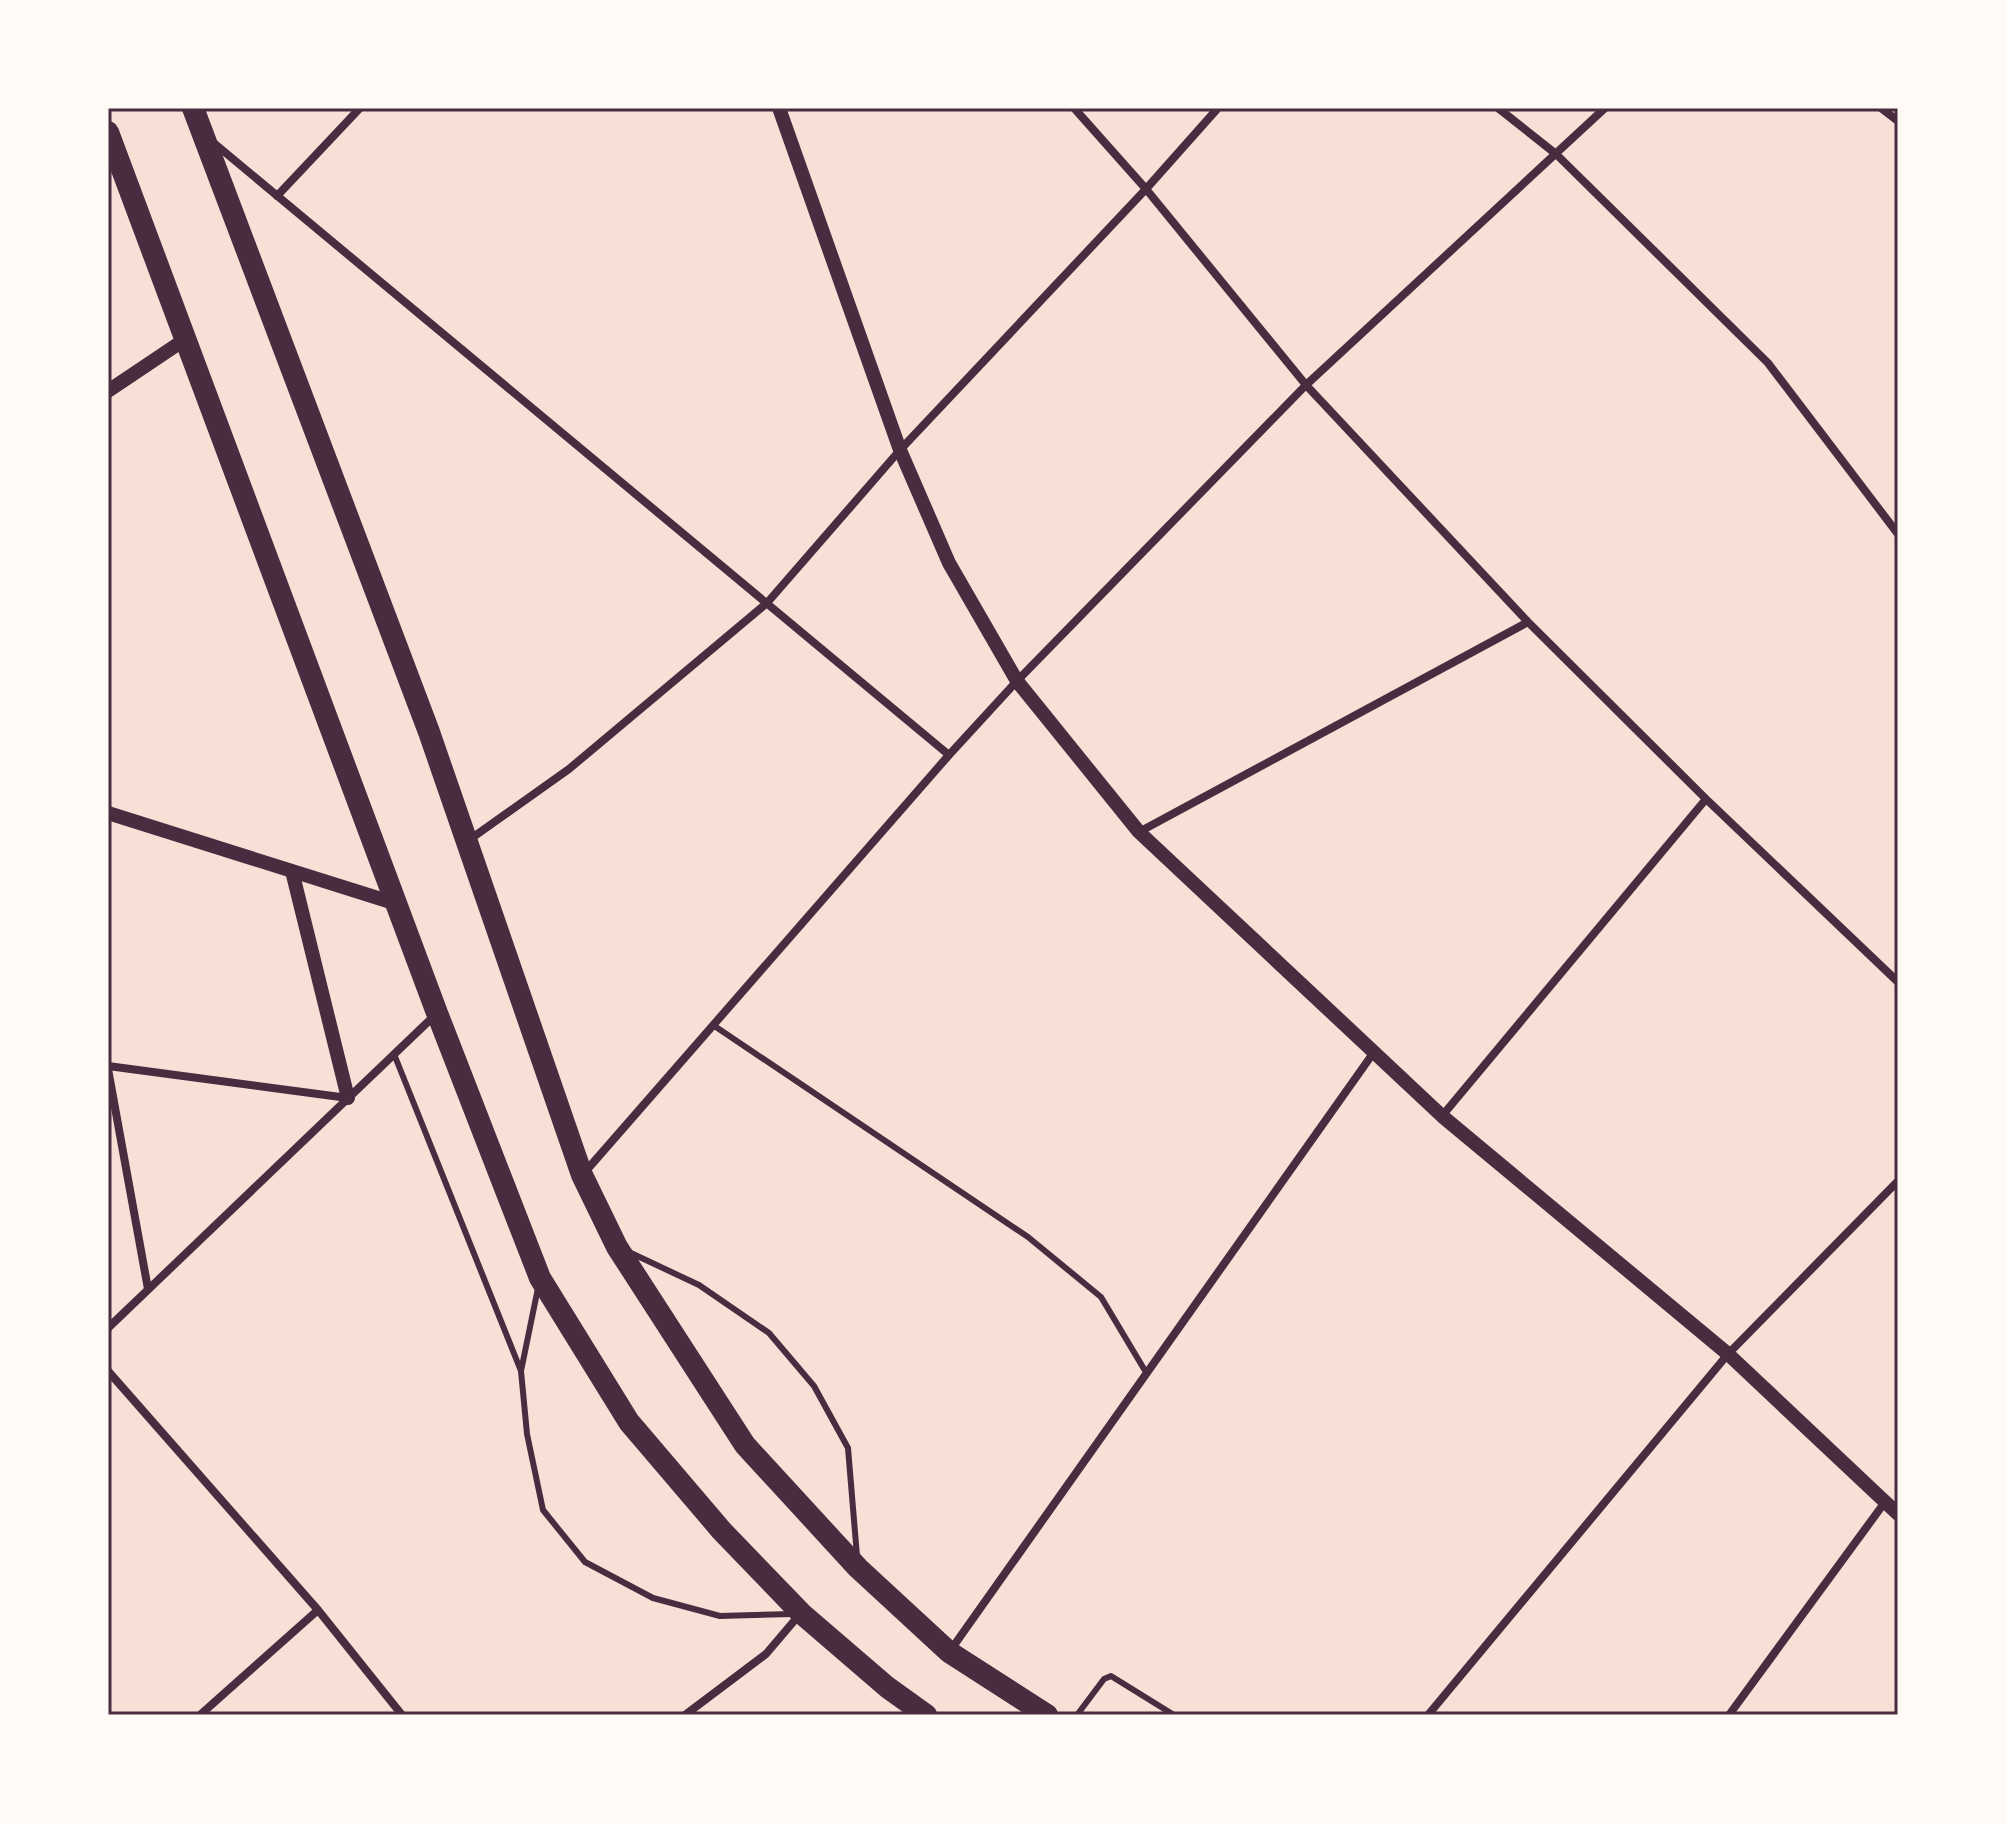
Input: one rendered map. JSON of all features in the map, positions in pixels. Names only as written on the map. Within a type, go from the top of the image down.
[{"type":"highway","points":[[193,108],[424,717],[582,1175],[617,1247],[745,1445],[858,1568],[949,1652],[1047,1715]]},
{"type":"highway","points":[[108,132],[437,1013],[540,1278],[629,1422],[721,1530],[801,1613],[887,1687],[926,1715]]},
{"type":"street","points":[[277,196],[360,108]]},
{"type":"street","points":[[779,108],[900,450],[949,563],[1017,681],[1139,832],[1442,1116],[1728,1354],[1898,1514]]},
{"type":"street","points":[[1074,108],[1146,189],[1306,385],[1528,622],[1706,799],[1898,982]]},
{"type":"street","points":[[467,842],[569,769],[767,603],[900,450],[1146,189],[1218,108]]},
{"type":"street","points":[[1498,108],[1556,154],[1768,363],[1898,534]]},
{"type":"street","points":[[582,1175],[1017,681],[1306,385],[1605,108]]},
{"type":"street","points":[[1881,108],[1898,121]]},
{"type":"street","points":[[203,134],[949,755]]},
{"type":"street","points":[[108,391],[187,338]]},
{"type":"street","points":[[1139,832],[1528,622]]},
{"type":"street","points":[[1442,1116],[1706,799]]},
{"type":"street","points":[[108,813],[397,904]]},
{"type":"street","points":[[292,871],[348,1098]]},
{"type":"street","points":[[108,1328],[437,1013]]},
{"type":"street","points":[[949,1652],[1374,1052]]},
{"type":"street","points":[[148,1289],[108,1068],[348,1098]]},
{"type":"street","points":[[1428,1715],[1728,1354],[1898,1181]]},
{"type":"street","points":[[108,1371],[318,1610],[402,1715]]},
{"type":"street","points":[[1729,1715],[1885,1502]]},
{"type":"street","points":[[200,1715],[318,1610]]},
{"type":"street","points":[[685,1715],[766,1654],[801,1613]]},
{"type":"lane","points":[[713,1025],[1028,1237],[1101,1297],[1147,1374]]},
{"type":"lane","points":[[394,1054],[521,1371],[527,1434],[543,1510],[585,1562],[653,1598],[720,1616],[801,1613]]},
{"type":"lane","points":[[617,1247],[699,1285],[769,1333],[814,1386],[848,1448],[858,1568]]},
{"type":"lane","points":[[521,1371],[540,1278]]},
{"type":"lane","points":[[1077,1715],[1104,1679],[1111,1676],[1174,1715]]}]
